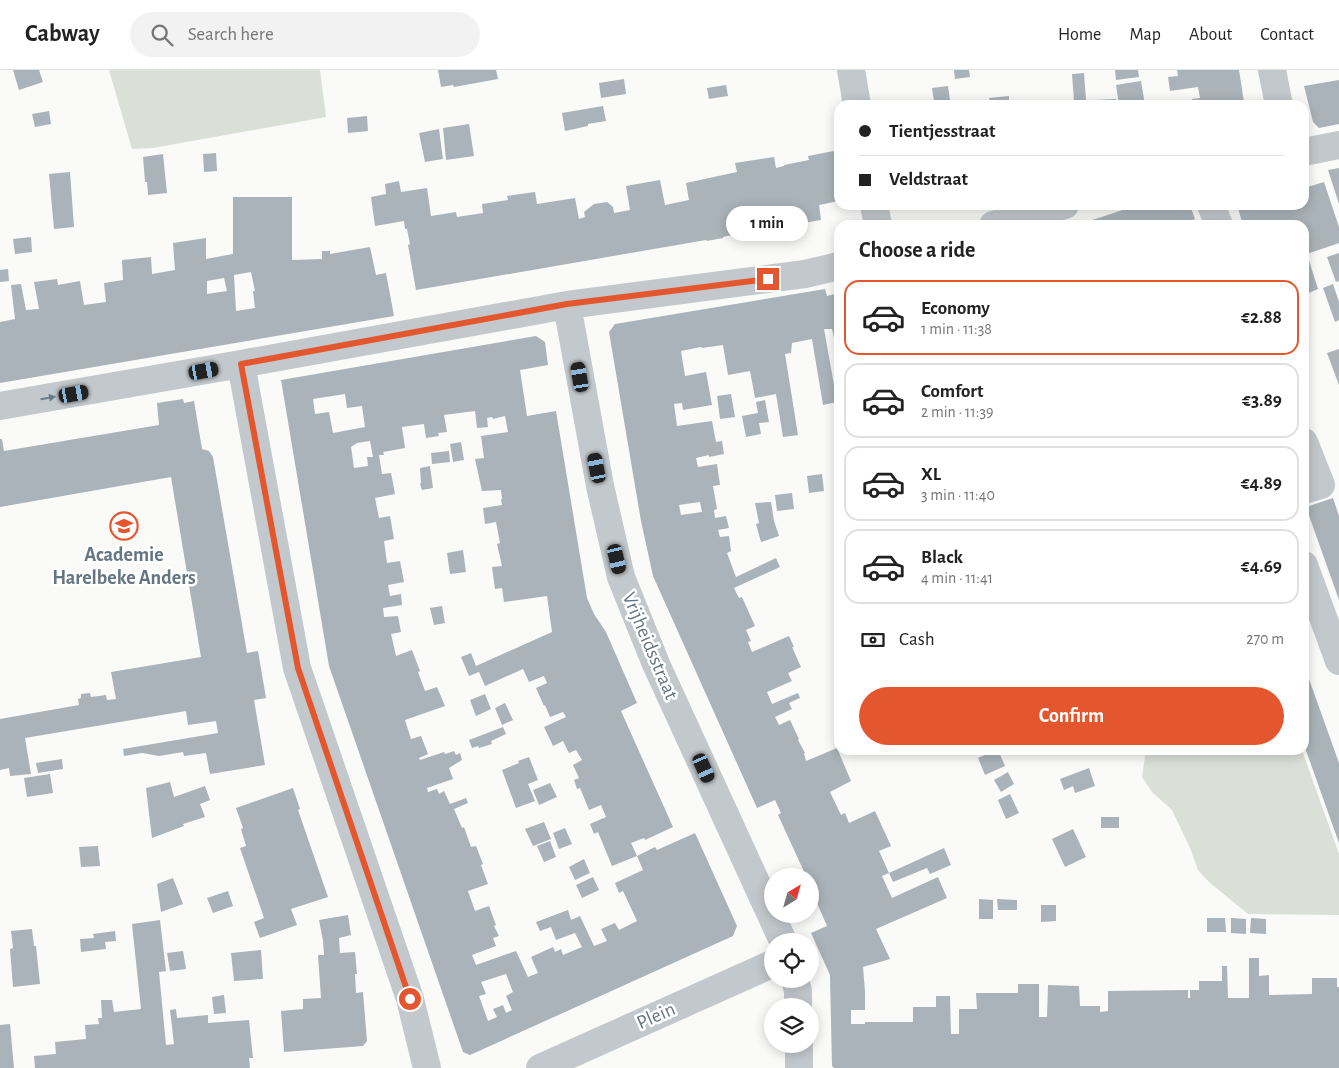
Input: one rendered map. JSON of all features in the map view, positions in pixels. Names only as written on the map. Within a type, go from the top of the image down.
[{"type":"street","points":[[851,70],[856,100]]},
{"type":"street","points":[[1272,70],[1278,100]]},
{"type":"street","points":[[1309,151],[1339,145]]},
{"type":"street","points":[[1011,220],[1047,210]]},
{"type":"street","points":[[0,406],[567,304],[805,274],[834,267]]},
{"type":"street","name":"Vrijheidsstraat","points":[[567,304],[600,486],[621,577],[656,664],[779,933]]},
{"type":"street","points":[[241,364],[298,668],[410,999],[427,1068]]},
{"type":"street","points":[[1309,455],[1320,485],[1309,488]]},
{"type":"street","points":[[1309,579],[1339,661]]},
{"type":"street","name":"Plein","points":[[540,1068],[764,968]]},
{"type":"street","points":[[799,1053],[799,1068]]},
{"type":"shaded area","points":[[109,70],[320,70],[326,117],[153,148],[132,149]]},
{"type":"shaded area","points":[[1145,755],[1304,755],[1339,854],[1339,915],[1248,914],[1209,882],[1198,870],[1172,810],[1152,792],[1142,777]]},
{"type":"building","points":[[13,70],[39,70],[43,82],[19,90]]},
{"type":"building","points":[[438,70],[496,70],[498,79],[454,87],[453,85],[441,87]]},
{"type":"building","points":[[954,70],[969,70],[970,77],[955,79]]},
{"type":"building","points":[[1115,70],[1138,70],[1139,77],[1116,80]]},
{"type":"building","points":[[1177,70],[1239,70],[1244,100],[1192,100],[1200,98],[1198,87],[1170,91],[1168,77],[1178,76]]},
{"type":"building","points":[[1084,73],[1086,100],[1074,100],[1072,74]]},
{"type":"building","points":[[624,79],[626,94],[601,98],[599,83]]},
{"type":"building","points":[[1339,80],[1339,124],[1319,128],[1313,122],[1304,86]]},
{"type":"building","points":[[1141,81],[1144,100],[1118,100],[1116,85]]},
{"type":"building","points":[[726,85],[728,96],[709,99],[707,88]]},
{"type":"building","points":[[948,86],[950,100],[934,100],[932,88]]},
{"type":"building","points":[[1009,96],[1009,100],[989,100],[989,98]]},
{"type":"building","points":[[603,106],[606,121],[565,131],[562,113]]},
{"type":"building","points":[[49,111],[51,124],[35,127],[32,114]]},
{"type":"building","points":[[367,116],[368,131],[348,133],[347,118]]},
{"type":"building","points":[[469,124],[474,156],[446,160],[443,128]]},
{"type":"building","points":[[439,129],[443,159],[425,162],[419,133]]},
{"type":"building","points":[[834,151],[834,202],[819,205],[821,220],[416,290],[408,245],[410,244],[404,221],[375,226],[371,197],[386,194],[385,184],[399,181],[401,192],[427,188],[431,216],[456,212],[457,217],[483,213],[482,204],[508,200],[507,196],[535,192],[537,204],[575,198],[579,219],[585,217],[584,212],[594,204],[607,202],[613,207],[614,213],[630,210],[626,186],[660,180],[665,205],[689,200],[686,183],[737,172],[735,163],[774,157],[776,168],[809,160],[808,156]]},
{"type":"building","points":[[216,153],[217,171],[204,172],[203,154]]},
{"type":"building","points":[[163,154],[167,193],[148,195],[143,157]]},
{"type":"building","points":[[1339,168],[1339,204],[1328,170]]},
{"type":"building","points":[[70,172],[74,227],[54,229],[49,174]]},
{"type":"building","points":[[1324,182],[1339,227],[1339,243],[1309,253],[1309,220],[1242,220],[1238,210],[1309,210],[1309,186]]},
{"type":"building","points":[[233,197],[292,197],[292,260],[322,259],[322,251],[330,251],[330,254],[370,247],[376,275],[386,273],[394,316],[0,383],[0,322],[15,319],[11,285],[21,284],[26,310],[39,309],[34,282],[57,279],[58,285],[80,281],[84,305],[106,302],[104,283],[123,280],[122,260],[151,257],[152,274],[175,270],[173,243],[206,238],[206,259],[233,254]],"holes":[[[251,272],[255,291],[253,291],[255,308],[236,311],[234,275]],[[224,278],[227,291],[207,294],[207,281]]]},
{"type":"building","points":[[1123,210],[1192,210],[1195,219],[1193,220],[1092,220]]},
{"type":"building","points":[[31,237],[32,252],[15,254],[13,239]]},
{"type":"building","points":[[1339,253],[1339,281],[1336,282],[1327,257]]},
{"type":"building","points":[[1309,260],[1318,289],[1309,293]]},
{"type":"building","points":[[8,269],[9,281],[0,282],[0,270]]},
{"type":"building","points":[[1333,284],[1339,302],[1339,320],[1335,322],[1323,288]]},
{"type":"building","points":[[825,289],[827,296],[834,294],[834,338],[832,329],[824,329],[834,385],[834,403],[823,405],[812,339],[792,343],[791,353],[785,354],[798,435],[783,437],[776,394],[755,398],[750,371],[728,375],[723,345],[681,351],[685,376],[706,372],[712,405],[683,410],[682,403],[674,404],[677,426],[712,421],[716,442],[722,441],[724,454],[696,458],[698,467],[717,464],[720,485],[713,486],[717,509],[714,510],[715,518],[726,516],[729,528],[718,530],[720,537],[729,536],[731,551],[727,553],[736,577],[776,558],[780,567],[734,588],[739,598],[742,597],[755,626],[746,630],[751,641],[748,642],[752,652],[789,636],[801,667],[788,673],[792,681],[767,692],[772,704],[798,693],[800,698],[789,703],[792,709],[775,717],[779,725],[790,720],[805,753],[806,761],[834,749],[834,755],[840,755],[851,781],[830,792],[841,815],[845,813],[849,823],[875,811],[891,846],[879,851],[889,873],[882,876],[892,898],[938,877],[947,898],[876,929],[890,959],[863,967],[865,1010],[851,1010],[851,1024],[865,1024],[865,1022],[913,1022],[913,1007],[936,1007],[936,996],[950,996],[951,1034],[959,1034],[959,1009],[977,1009],[976,993],[1018,993],[1018,984],[1039,984],[1039,1017],[1047,1017],[1048,985],[1079,986],[1080,1006],[1100,1006],[1100,1012],[1108,1011],[1108,991],[1188,990],[1188,998],[1190,998],[1190,990],[1199,990],[1199,981],[1222,981],[1222,966],[1227,966],[1228,998],[1249,998],[1249,958],[1259,958],[1259,976],[1269,975],[1269,995],[1312,994],[1312,978],[1337,978],[1337,987],[1339,987],[1339,1068],[834,1068],[832,1066],[830,975],[819,951],[819,933],[811,933],[827,926],[819,908],[819,868],[802,868],[778,815],[781,813],[775,800],[757,808],[653,576],[641,521],[609,332],[615,324]],"holes":[[[700,502],[702,512],[681,515],[679,505]]]},
{"type":"building","points":[[536,336],[545,342],[548,365],[520,370],[527,416],[556,411],[587,598],[594,614],[606,632],[637,703],[621,711],[673,827],[645,840],[644,838],[631,843],[637,856],[655,847],[657,850],[695,833],[737,926],[733,936],[470,1055],[463,1052],[329,666],[281,380]],"holes":[[[345,394],[347,408],[362,406],[365,427],[333,433],[329,412],[315,414],[313,399]],[[475,411],[477,428],[488,427],[487,418],[492,417],[493,419],[505,416],[508,432],[481,436],[484,458],[475,459],[482,491],[501,490],[502,505],[483,508],[485,524],[496,522],[500,543],[497,544],[502,566],[492,567],[495,589],[502,588],[504,602],[547,596],[552,632],[476,666],[471,653],[461,657],[469,676],[479,672],[485,686],[523,669],[529,682],[544,676],[547,683],[536,688],[544,706],[550,717],[563,712],[566,717],[544,727],[553,746],[563,741],[569,753],[576,750],[582,760],[573,765],[579,778],[574,780],[577,789],[580,788],[589,810],[601,805],[606,817],[590,824],[594,834],[598,832],[612,866],[637,856],[643,870],[615,883],[619,893],[623,891],[637,921],[619,930],[615,923],[601,929],[607,941],[594,946],[580,916],[571,920],[568,910],[536,922],[540,931],[551,927],[556,940],[575,933],[582,947],[563,955],[561,949],[555,952],[553,947],[531,957],[538,973],[528,977],[516,951],[476,965],[472,955],[496,946],[493,938],[499,936],[494,926],[496,925],[489,906],[475,911],[468,891],[488,884],[476,846],[471,847],[464,827],[462,828],[454,809],[468,803],[466,798],[450,804],[444,791],[439,794],[437,789],[428,792],[427,788],[453,779],[449,768],[462,760],[460,753],[456,755],[454,751],[445,754],[444,752],[420,760],[419,758],[428,754],[421,736],[411,739],[405,720],[445,706],[437,687],[425,691],[412,650],[396,656],[391,634],[401,632],[398,616],[384,617],[383,608],[402,605],[401,594],[390,596],[388,585],[404,582],[400,561],[387,563],[384,541],[394,539],[390,516],[379,518],[375,498],[395,494],[391,473],[382,474],[379,455],[384,455],[383,452],[405,448],[402,427],[424,424],[426,438],[439,436],[438,433],[447,432],[444,415]],[[370,441],[373,457],[367,457],[368,466],[354,468],[351,447],[357,443]],[[506,974],[513,992],[506,996],[512,1010],[506,1013],[503,1005],[493,1009],[497,1017],[488,1021],[479,996],[486,994],[481,982]]]},
{"type":"building","points":[[1339,349],[1339,385],[1327,353]]},
{"type":"building","points":[[731,394],[735,417],[720,419],[717,396]]},
{"type":"building","points":[[183,399],[184,403],[194,401],[202,449],[209,451],[213,457],[247,653],[258,651],[266,698],[254,700],[265,765],[210,774],[206,753],[184,756],[183,752],[159,756],[142,753],[124,756],[123,749],[218,733],[216,721],[188,725],[186,711],[25,738],[31,774],[10,776],[9,768],[0,770],[0,719],[79,705],[78,699],[81,698],[81,694],[90,693],[91,697],[106,695],[107,700],[116,699],[111,672],[201,657],[171,477],[0,507],[0,439],[2,439],[4,451],[159,425],[157,403]]},
{"type":"building","points":[[765,400],[769,422],[759,423],[761,434],[746,437],[742,416],[758,413],[756,402]]},
{"type":"building","points":[[461,442],[464,460],[453,462],[450,444]]},
{"type":"building","points":[[449,451],[450,462],[432,464],[431,453]]},
{"type":"building","points":[[430,466],[433,488],[422,490],[420,468]]},
{"type":"building","points":[[822,474],[824,491],[809,493],[807,476]]},
{"type":"building","points":[[792,493],[794,509],[777,511],[775,495]]},
{"type":"building","points":[[1333,498],[1339,516],[1339,600],[1309,515],[1309,506]]},
{"type":"building","points":[[771,502],[779,536],[761,542],[756,524],[759,523],[755,503]]},
{"type":"building","points":[[463,550],[466,572],[450,574],[447,553]]},
{"type":"building","points":[[442,606],[445,623],[434,625],[430,608]]},
{"type":"building","points":[[1309,679],[1339,763],[1339,843],[1308,755]]},
{"type":"building","points":[[485,694],[491,709],[476,716],[470,700]]},
{"type":"building","points":[[505,703],[513,720],[502,725],[495,708]]},
{"type":"building","points":[[503,727],[506,734],[491,741],[492,744],[472,748],[469,740]]},
{"type":"building","points":[[985,755],[1000,755],[1005,766],[985,775],[978,758]]},
{"type":"building","points":[[529,757],[538,780],[528,784],[535,801],[516,808],[502,770]]},
{"type":"building","points":[[62,759],[63,769],[38,773],[36,763]]},
{"type":"building","points":[[1089,768],[1095,786],[1075,793],[1073,786],[1064,790],[1060,779]]},
{"type":"building","points":[[1008,772],[1014,784],[1001,792],[994,780]]},
{"type":"building","points":[[50,774],[53,793],[27,797],[24,778]]},
{"type":"building","points":[[170,782],[174,797],[205,786],[210,800],[200,804],[205,817],[183,824],[184,826],[152,838],[146,788]]},
{"type":"building","points":[[550,783],[557,797],[539,805],[533,790]]},
{"type":"building","points":[[293,788],[300,809],[298,810],[328,897],[291,909],[297,925],[260,938],[254,922],[264,918],[240,848],[246,846],[241,829],[243,828],[236,808]]},
{"type":"building","points":[[1010,794],[1019,813],[1006,819],[998,800]]},
{"type":"building","points":[[1101,817],[1119,817],[1119,828],[1101,828]]},
{"type":"building","points":[[544,822],[551,839],[533,846],[525,829]]},
{"type":"building","points":[[565,828],[572,844],[559,849],[553,833]]},
{"type":"building","points":[[1073,829],[1086,857],[1065,867],[1052,839]]},
{"type":"building","points":[[550,841],[556,857],[544,862],[537,846]]},
{"type":"building","points":[[98,846],[100,866],[81,867],[79,847]]},
{"type":"building","points":[[944,848],[951,865],[930,874],[927,868],[893,882],[889,873]]},
{"type":"building","points":[[584,859],[590,873],[575,880],[569,867]]},
{"type":"building","points":[[593,877],[599,890],[582,898],[576,885]]},
{"type":"building","points":[[173,878],[183,904],[161,912],[157,884]]},
{"type":"building","points":[[228,891],[233,906],[213,913],[207,898]]},
{"type":"building","points":[[979,899],[993,900],[993,919],[979,919]]},
{"type":"building","points":[[997,899],[1017,900],[1017,910],[998,910]]},
{"type":"building","points":[[1041,905],[1056,905],[1056,921],[1041,922]]},
{"type":"building","points":[[348,915],[351,935],[339,938],[340,953],[355,952],[356,993],[363,992],[367,1041],[363,1046],[284,1052],[281,1011],[303,1009],[303,999],[321,998],[318,955],[324,955],[319,920]]},
{"type":"building","points":[[1207,918],[1225,918],[1226,932],[1207,932]]},
{"type":"building","points":[[1231,918],[1246,919],[1246,934],[1231,933]]},
{"type":"building","points":[[1251,918],[1266,919],[1266,934],[1250,933]]},
{"type":"building","points":[[160,920],[166,971],[159,972],[166,1045],[174,1044],[170,1010],[176,1009],[177,1018],[208,1015],[208,1023],[249,1020],[253,1058],[249,1058],[250,1068],[35,1068],[34,1056],[56,1054],[55,1042],[86,1039],[85,1025],[99,1024],[98,1018],[102,1018],[101,1000],[112,1000],[114,1012],[141,1009],[132,924]]},
{"type":"building","points":[[32,929],[34,946],[36,946],[40,984],[13,987],[10,949],[13,948],[11,931]]},
{"type":"building","points":[[115,931],[116,941],[105,942],[106,949],[81,952],[80,939],[94,938],[93,934]]},
{"type":"building","points":[[261,950],[263,979],[234,981],[231,953]]},
{"type":"building","points":[[183,951],[186,969],[170,971],[167,953]]},
{"type":"building","points":[[224,995],[226,1013],[214,1014],[212,997]]},
{"type":"building","points":[[10,1024],[14,1068],[0,1068],[0,1025]]},
{"type":"place","name":"Academie Harelbeke Anders","points":[[124,526]]},
{"type":"route","points":[[410,999],[298,668],[241,364],[567,304],[768,279]]}]
